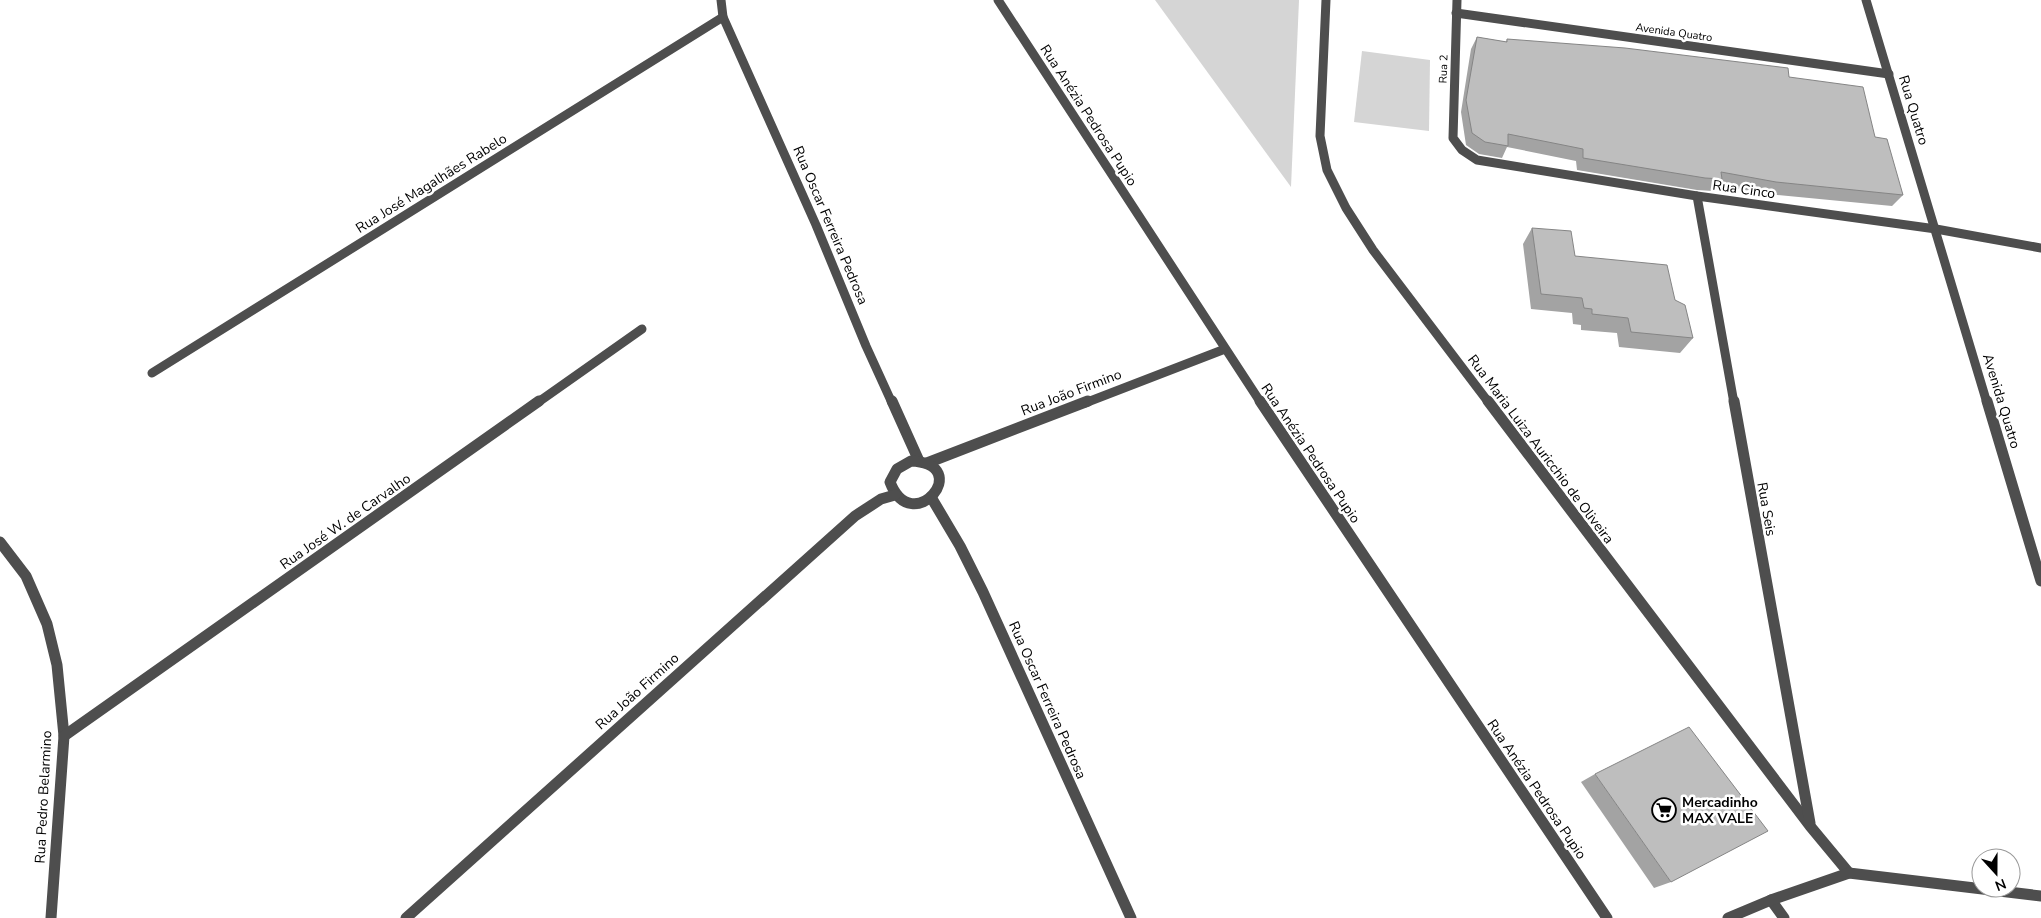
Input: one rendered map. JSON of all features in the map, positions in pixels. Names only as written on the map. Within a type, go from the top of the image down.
[{"type":"street","name":"Rua Oscar Ferreira Pedrosa","points":[[721,0],[723,17],[816,224],[866,346],[923,462]]},
{"type":"street","name":"Rua Anézia Pedrosa Pupio","points":[[998,0],[1225,350],[1607,918]]},
{"type":"street","name":"Rua Maria Luiza Auricchio de Oliveira","points":[[1326,0],[1320,136],[1327,170],[1346,208],[1373,250],[1810,826],[1849,873]]},
{"type":"street","name":"Rua 2","points":[[1453,138],[1457,0]]},
{"type":"street","name":"Rua Quatro","points":[[1866,0],[1936,229]]},
{"type":"street","name":"Avenida Quatro","points":[[1456,13],[1889,74]]},
{"type":"street","name":"Rua José Magalhães Rabelo","points":[[152,372],[723,17]]},
{"type":"street","name":"Rua Cinco","points":[[1453,138],[1463,152],[1482,162],[1697,196],[1936,229],[2041,248]]},
{"type":"street","name":"Rua Seis","points":[[1697,196],[1810,826]]},
{"type":"street","name":"Avenida Quatro","points":[[1936,229],[2041,581]]},
{"type":"street","name":"Rua José W. de Carvalho","points":[[64,736],[642,329]]},
{"type":"street","name":"Rua João Firmino","points":[[923,462],[1225,350]]},
{"type":"street","points":[[923,462],[938,472],[940,479],[937,492],[916,504],[901,500],[895,495],[890,482],[897,468],[903,464],[923,462]]},
{"type":"street","name":"Rua João Firmino","points":[[406,918],[855,516],[881,499],[895,495]]},
{"type":"street","name":"Rua Oscar Ferreira Pedrosa","points":[[931,497],[960,546],[983,592],[1131,918]]},
{"type":"street","name":"Rua Pedro Belarmino","points":[[0,542],[26,576],[47,624],[57,665],[64,736],[51,918]]},
{"type":"street","points":[[1728,918],[1771,900],[1849,873],[2041,896]]},
{"type":"street","points":[[1771,900],[1784,918]]},
{"type":"shaded area","points":[[1155,0],[1299,0],[1291,187]]},
{"type":"shaded area","points":[[1362,51],[1430,60],[1429,131],[1354,122]]},
{"type":"building","points":[[1477,37],[1507,42],[1507,39],[1625,48],[1788,68],[1789,77],[1863,87],[1875,137],[1887,139],[1903,195],[1776,182],[1721,172],[1722,179],[1705,178],[1583,158],[1583,149],[1508,134],[1508,146],[1485,142],[1472,133],[1466,100]]},
{"type":"building","points":[[1532,228],[1571,231],[1575,256],[1667,265],[1675,300],[1685,305],[1693,338],[1631,332],[1628,318],[1592,314],[1592,309],[1584,308],[1582,298],[1541,294]]},
{"type":"building","name":"Mercadinho MAX VALE","points":[[1689,727],[1768,831],[1671,882],[1595,774]]},
{"type":"place","name":"Mercadinho MAX VALE","points":[[1664,810]]}]
